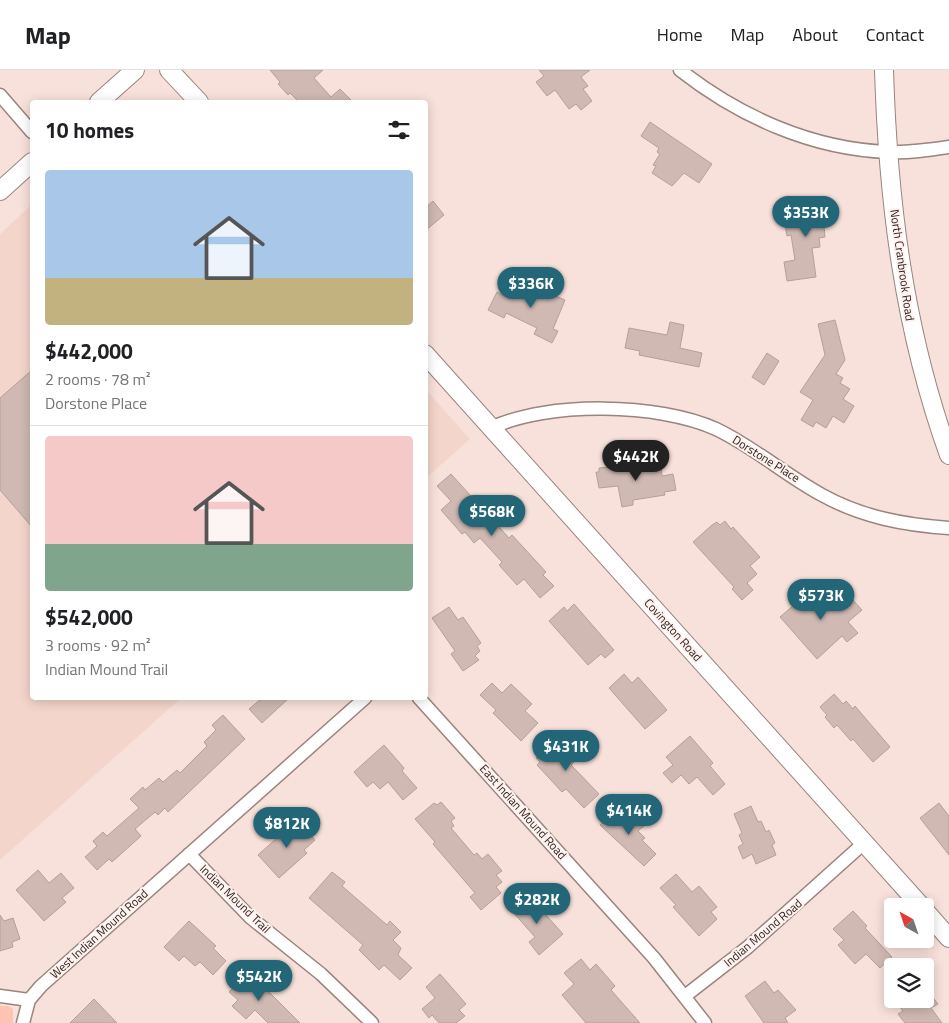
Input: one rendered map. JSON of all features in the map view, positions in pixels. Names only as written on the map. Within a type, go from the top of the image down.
[{"type":"street","points":[[100,100],[135,70]]},
{"type":"street","points":[[169,70],[197,100]]},
{"type":"street","points":[[680,70],[724,101],[773,126],[846,148],[889,152],[949,148]]},
{"type":"street","name":"North Cranbrook Road","points":[[884,70],[898,253],[909,317],[922,373],[949,454]]},
{"type":"street","points":[[0,96],[30,130]]},
{"type":"street","points":[[0,191],[30,164]]},
{"type":"street","name":"Covington Road","points":[[428,357],[913,898]]},
{"type":"street","name":"Dorstone Place","points":[[491,428],[524,415],[555,411],[618,408],[669,416],[714,428],[757,451],[820,494],[854,510],[889,521],[949,528]]},
{"type":"street","points":[[189,854],[363,700]]},
{"type":"street","name":"East Indian Mound Road","points":[[421,700],[606,904],[685,996]]},
{"type":"street","name":"Indian Mound Road","points":[[685,996],[748,948],[864,843]]},
{"type":"street","name":"West Indian Mound Road","points":[[23,1023],[29,1000],[41,986],[189,854]]},
{"type":"street","name":"Indian Mound Trail","points":[[189,854],[251,918],[321,974],[372,1023]]},
{"type":"street","points":[[934,921],[949,938]]},
{"type":"street","points":[[0,996],[29,1000]]},
{"type":"street","points":[[685,996],[706,1023]]},
{"type":"shaded area","points":[[30,206],[30,700],[179,700],[0,860],[0,234]]},
{"type":"shaded area","points":[[428,392],[470,439],[428,476]]},
{"type":"green space","points":[[0,1006],[8,1006],[13,1009],[13,1023],[0,1023]]},
{"type":"building","points":[[270,70],[323,70],[314,78],[331,97],[340,89],[351,100],[297,100],[290,93],[288,95],[278,84],[280,82]]},
{"type":"building","points":[[539,70],[590,70],[581,77],[588,86],[583,89],[592,101],[581,110],[576,104],[569,109],[555,90],[547,96],[536,82],[544,76]]},
{"type":"building","points":[[650,122],[712,164],[699,183],[684,173],[672,186],[652,173],[656,166],[653,165],[660,154],[657,152],[659,148],[641,136]]},
{"type":"building","points":[[825,197],[827,216],[823,217],[825,237],[819,238],[820,247],[812,248],[816,277],[787,281],[784,262],[795,260],[791,235],[787,236],[784,219],[803,216],[801,201]]},
{"type":"building","points":[[433,201],[444,215],[428,228],[428,205]]},
{"type":"building","points":[[522,282],[565,300],[553,329],[558,331],[552,343],[534,334],[537,328],[506,313],[504,318],[488,310],[497,292],[510,299]]},
{"type":"building","points":[[835,320],[845,360],[836,374],[843,378],[840,383],[850,389],[843,399],[854,406],[844,423],[833,416],[826,428],[816,422],[813,427],[801,420],[813,400],[800,392],[825,355],[818,324]]},
{"type":"building","points":[[670,322],[684,325],[680,348],[702,353],[699,367],[639,355],[640,351],[625,348],[629,328],[667,335]]},
{"type":"building","points":[[767,353],[779,361],[764,385],[752,377]]},
{"type":"building","points":[[30,372],[30,525],[0,490],[0,398]]},
{"type":"building","points":[[644,463],[645,469],[661,466],[662,476],[673,474],[676,490],[664,492],[665,495],[633,500],[633,505],[622,507],[618,486],[599,488],[596,472],[599,472],[599,468]]},
{"type":"building","points":[[451,474],[509,538],[512,535],[546,572],[543,575],[554,586],[540,598],[524,579],[517,585],[499,565],[502,562],[480,538],[474,543],[465,532],[462,534],[441,510],[451,501],[437,486]]},
{"type":"building","points":[[725,521],[731,529],[733,527],[760,557],[750,566],[757,574],[747,583],[753,590],[742,600],[732,589],[734,587],[693,542],[712,525],[717,522],[720,525]]},
{"type":"building","points":[[816,586],[838,610],[851,598],[862,610],[848,622],[858,633],[847,642],[842,636],[817,659],[780,617]]},
{"type":"building","points":[[574,604],[614,650],[605,658],[601,654],[588,665],[549,621],[564,607],[567,611]]},
{"type":"building","points":[[449,607],[458,620],[463,617],[481,643],[477,646],[480,651],[475,656],[479,660],[463,671],[451,654],[455,651],[432,618]]},
{"type":"building","points":[[624,674],[632,683],[638,677],[667,710],[645,729],[609,688]]},
{"type":"building","points":[[492,683],[502,693],[511,684],[532,704],[525,711],[538,723],[521,741],[493,713],[496,710],[480,695]]},
{"type":"building","points":[[834,694],[843,704],[846,701],[853,709],[855,706],[890,747],[873,762],[853,739],[851,741],[837,725],[834,728],[825,717],[827,715],[820,707]]},
{"type":"building","points":[[260,700],[287,700],[262,723],[249,709]]},
{"type":"building","points":[[223,715],[245,739],[168,812],[165,808],[158,815],[155,812],[135,829],[141,836],[112,862],[109,859],[97,870],[85,857],[97,846],[93,841],[103,832],[107,836],[139,808],[130,799],[143,787],[145,790],[159,778],[163,782],[177,770],[180,773],[207,746],[204,742],[216,730],[212,725]]},
{"type":"building","points":[[690,736],[713,763],[710,766],[725,784],[713,795],[697,777],[689,784],[681,775],[672,783],[663,773],[673,765],[666,757]]},
{"type":"building","points":[[558,738],[569,751],[573,748],[580,756],[571,765],[599,794],[584,808],[566,789],[562,792],[537,765],[540,762],[536,758]]},
{"type":"building","points":[[384,745],[404,768],[402,771],[417,788],[403,800],[388,782],[380,789],[373,782],[367,787],[354,772]]},
{"type":"building","points":[[441,802],[455,818],[451,821],[454,826],[451,828],[474,855],[477,853],[482,859],[488,854],[502,871],[496,875],[502,882],[496,887],[501,893],[481,910],[470,897],[475,893],[433,844],[435,842],[415,819],[434,803],[437,805]]},
{"type":"building","points":[[939,803],[949,816],[949,855],[920,818]]},
{"type":"building","points":[[751,806],[758,822],[761,821],[766,832],[769,830],[775,843],[772,845],[776,855],[756,864],[752,854],[743,859],[738,847],[743,844],[739,835],[742,833],[734,814]]},
{"type":"building","points":[[616,809],[628,822],[634,816],[644,826],[638,831],[645,838],[642,840],[656,854],[644,866],[600,825]]},
{"type":"building","points":[[297,820],[315,840],[304,850],[307,853],[279,878],[258,855]]},
{"type":"building","points":[[38,870],[49,883],[61,873],[74,888],[62,898],[66,902],[44,921],[16,890]]},
{"type":"building","points":[[332,872],[345,882],[342,886],[387,925],[390,921],[401,932],[393,940],[401,948],[398,955],[412,968],[400,980],[384,965],[379,970],[359,950],[363,945],[309,898]]},
{"type":"building","points":[[676,874],[692,892],[699,886],[717,907],[711,912],[717,919],[699,936],[673,907],[676,905],[660,888]]},
{"type":"building","points":[[529,896],[563,934],[539,955],[529,942],[535,937],[512,911]]},
{"type":"building","points":[[853,911],[867,926],[865,928],[892,957],[884,958],[884,964],[880,968],[866,954],[855,964],[838,945],[844,940],[833,929]]},
{"type":"building","points":[[0,915],[4,921],[13,918],[20,939],[12,942],[13,947],[0,951]]},
{"type":"building","points":[[189,921],[216,946],[213,948],[226,961],[213,975],[200,962],[195,966],[184,956],[179,961],[164,947]]},
{"type":"building","points":[[581,959],[590,970],[596,964],[615,986],[611,990],[640,1023],[586,1023],[562,995],[574,984],[564,973]]},
{"type":"building","points":[[248,972],[300,1023],[268,1023],[255,1010],[246,1019],[232,1006],[238,1000],[229,992]]},
{"type":"building","points":[[440,974],[466,1004],[459,1010],[465,1016],[456,1023],[439,1023],[432,1015],[429,1018],[422,1009],[435,998],[426,987]]},
{"type":"building","points":[[765,981],[774,993],[778,990],[796,1010],[785,1018],[788,1023],[764,1023],[745,996]]},
{"type":"building","points":[[94,999],[117,1023],[70,1023]]},
{"type":"building","points":[[901,1008],[931,1008],[942,1023],[905,1023],[898,1014],[903,1011]]}]
